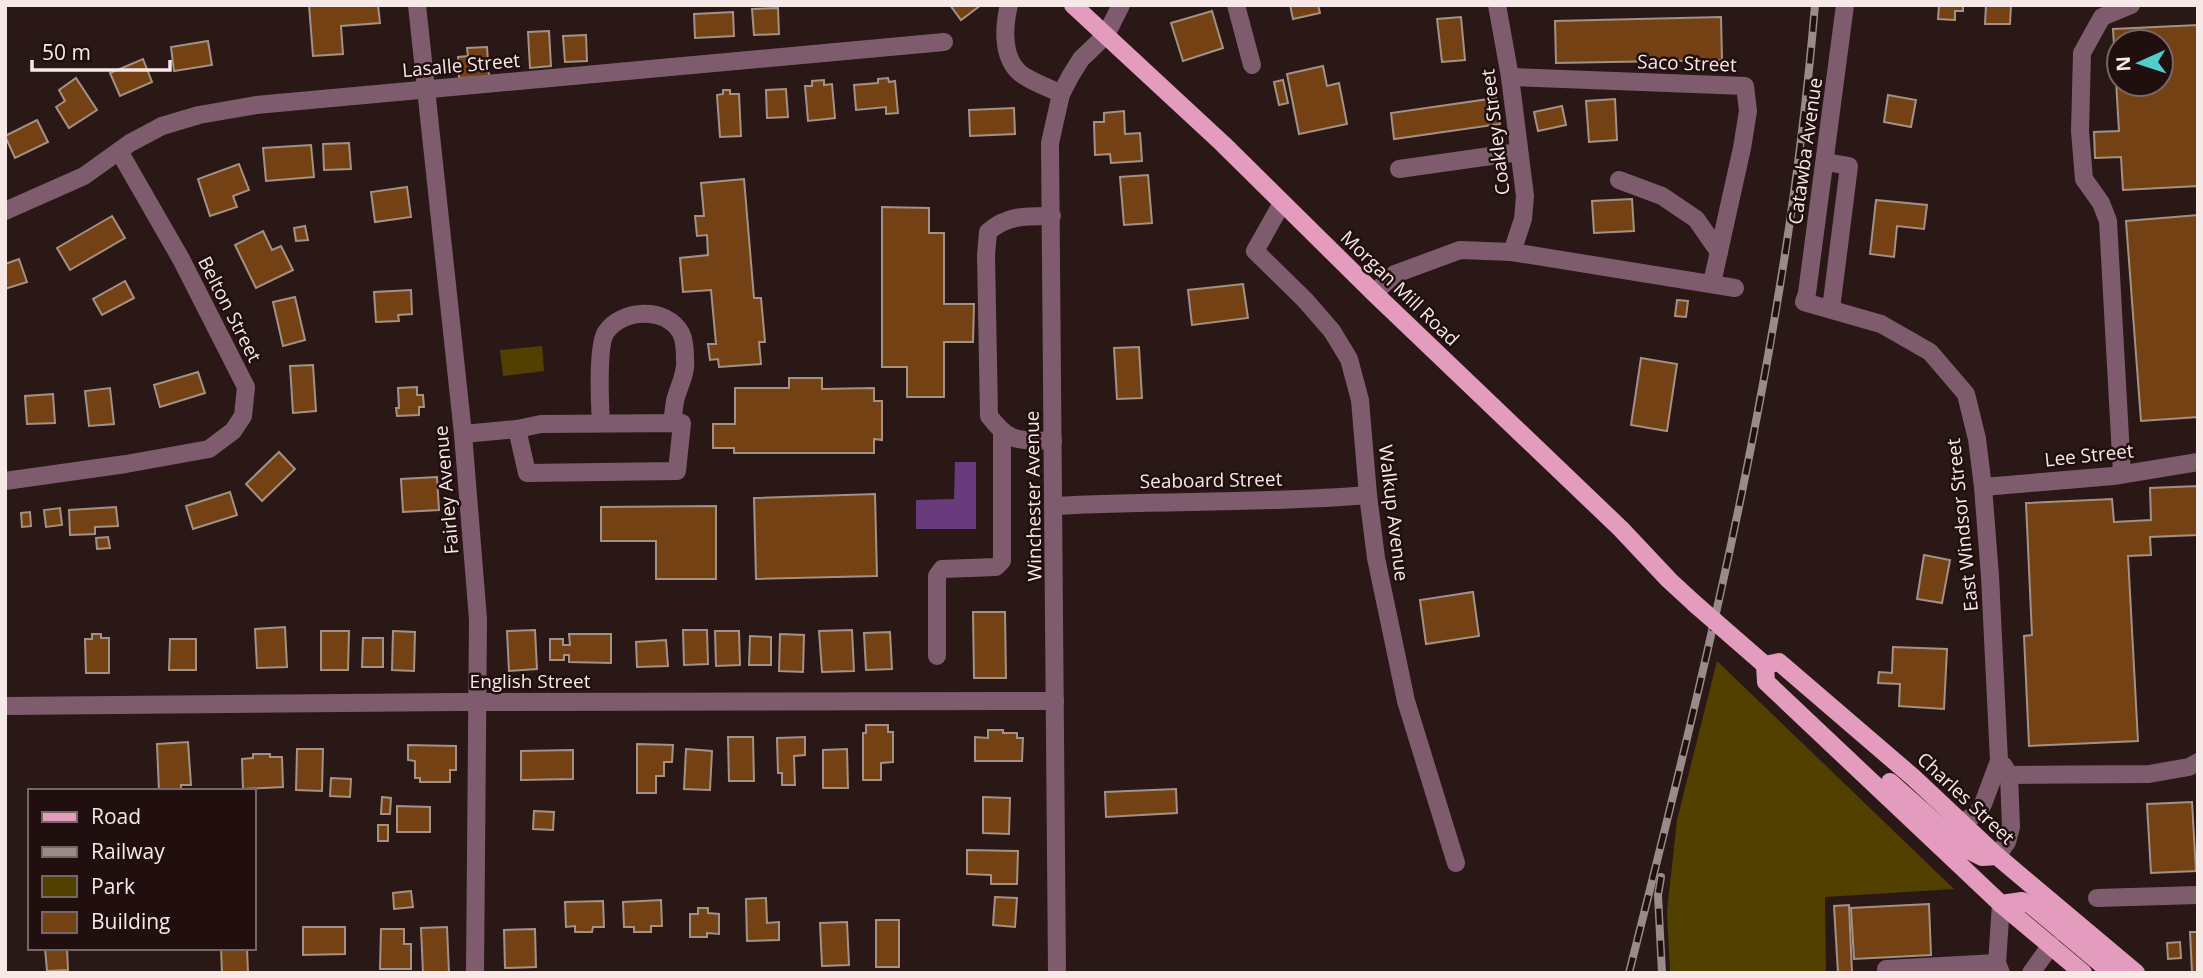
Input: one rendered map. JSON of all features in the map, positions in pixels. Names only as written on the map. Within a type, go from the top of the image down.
[{"type":"main road","name":"Morgan Mill Road","points":[[1073,5],[1621,529],[1695,604]]},
{"type":"main road","name":"Charles Street","points":[[1695,604],[1765,665],[1766,682],[2001,904],[2083,973]]},
{"type":"main road","name":"Charles Street","points":[[1765,665],[1780,662],[1914,778],[1997,856],[2136,973]]},
{"type":"main road","points":[[1864,772],[1879,775],[1889,782],[1964,848],[1982,857],[1997,856]]},
{"type":"main road","points":[[2001,904],[2022,901],[2031,905],[2112,973]]},
{"type":"street","name":"Fairley Avenue","points":[[417,5],[463,434],[478,619],[475,973]]},
{"type":"street","points":[[1009,5],[1006,34],[1008,54],[1017,72],[1062,94]]},
{"type":"street","points":[[1106,35],[1121,5]]},
{"type":"street","points":[[1236,5],[1252,65]]},
{"type":"street","name":"Coakley Street","points":[[1497,5],[1510,77],[1525,196],[1523,219],[1512,252]]},
{"type":"street","name":"Catawba Avenue","points":[[1804,302],[1826,162],[1845,5]]},
{"type":"street","points":[[2122,474],[2108,221],[2101,203],[2084,179],[2080,118],[2082,53],[2102,17],[2131,5]]},
{"type":"street","name":"Winchester Avenue","points":[[1057,973],[1050,143],[1062,94],[1081,59],[1106,35]]},
{"type":"street","name":"Lasalle Street","points":[[5,211],[84,176],[118,151],[162,126],[199,115],[256,105],[944,42]]},
{"type":"street","name":"Saco Street","points":[[1510,77],[1745,86],[1748,111],[1713,284]]},
{"type":"street","name":"Belton Street","points":[[5,481],[209,449],[233,431],[243,416],[246,387],[181,259],[118,151]]},
{"type":"street","points":[[1399,169],[1519,152]]},
{"type":"street","points":[[1826,162],[1849,166],[1831,309]]},
{"type":"street","points":[[1619,180],[1662,196],[1696,219],[1719,252]]},
{"type":"street","name":"Walkup Avenue","points":[[1282,203],[1255,251],[1332,331],[1349,359],[1360,400],[1376,558],[1406,701],[1456,863]]},
{"type":"street","points":[[1052,216],[1027,216],[1000,222],[988,232],[986,255],[989,416],[1002,434],[1013,439],[1053,441]]},
{"type":"street","points":[[1374,293],[1395,274],[1460,250],[1512,252],[1735,288]]},
{"type":"street","name":"East Windsor Street","points":[[1804,302],[1881,324],[1930,352],[1966,394],[1977,439],[1983,487],[2004,768],[2011,827],[2007,842],[1997,856]]},
{"type":"street","points":[[601,424],[599,380],[604,334],[620,318],[638,313],[653,313],[671,323],[681,333],[686,363],[672,423]]},
{"type":"street","points":[[463,434],[541,424],[682,423],[677,471],[527,474],[517,429]]},
{"type":"street","points":[[937,656],[937,576],[942,569],[996,567],[1002,561],[1002,434]]},
{"type":"street","name":"Lee Street","points":[[1983,487],[2122,474],[2198,462]]},
{"type":"street","name":"Seaboard Street","points":[[1054,506],[1317,499],[1368,495]]},
{"type":"street","name":"English Street","points":[[5,706],[1055,701]]},
{"type":"street","points":[[2004,768],[2149,774],[2189,768],[2198,762]]},
{"type":"street","name":"East Windsor Street","points":[[1962,823],[1977,813],[2004,768]]},
{"type":"street","points":[[2097,898],[2198,895]]},
{"type":"street","points":[[1886,969],[1999,968],[2001,904]]},
{"type":"street","points":[[2031,973],[2050,945]]},
{"type":"green space","points":[[542,346],[544,371],[503,376],[500,350]]},
{"type":"green space","points":[[1717,661],[1954,889],[1825,897],[1826,973],[1670,973],[1667,911],[1677,820]]},
{"type":"shaded area","points":[[955,462],[976,462],[976,529],[916,529],[916,500],[954,499]]},
{"type":"building","points":[[309,5],[378,5],[380,23],[341,26],[343,54],[313,56]]},
{"type":"building","points":[[950,5],[981,5],[961,20]]},
{"type":"building","points":[[1290,5],[1318,5],[1320,13],[1293,19]]},
{"type":"building","points":[[1939,5],[1963,5],[1963,11],[1955,11],[1955,20],[1938,19]]},
{"type":"building","points":[[1986,5],[2011,5],[2010,24],[1985,24]]},
{"type":"building","points":[[778,8],[779,34],[754,35],[752,9]]},
{"type":"building","points":[[1212,11],[1223,48],[1183,61],[1171,23]]},
{"type":"building","points":[[733,12],[734,36],[695,38],[694,14]]},
{"type":"building","points":[[1461,17],[1465,60],[1442,62],[1437,19]]},
{"type":"building","points":[[1721,17],[1722,60],[1556,63],[1555,21]]},
{"type":"building","points":[[2198,25],[2198,186],[2123,190],[2121,157],[2095,158],[2094,132],[2119,131],[2117,98],[2175,98],[2175,28],[2134,28]]},
{"type":"building","points":[[549,31],[551,66],[530,68],[528,32]]},
{"type":"building","points":[[586,35],[587,61],[565,62],[563,36]]},
{"type":"building","points":[[208,41],[212,65],[174,71],[171,47]]},
{"type":"building","points":[[487,47],[489,77],[459,78],[458,57],[468,56],[467,48]]},
{"type":"building","points":[[143,59],[152,82],[120,96],[110,73]]},
{"type":"building","points":[[1323,66],[1327,86],[1339,83],[1347,124],[1299,134],[1287,74]]},
{"type":"building","points":[[76,78],[97,110],[69,128],[56,107],[65,101],[59,90]]},
{"type":"building","points":[[888,78],[889,82],[895,81],[898,113],[886,114],[886,107],[856,110],[854,85],[878,83],[878,79]]},
{"type":"building","points":[[824,80],[824,85],[832,84],[835,118],[808,121],[805,86],[812,86],[812,81]]},
{"type":"building","points":[[1283,80],[1288,103],[1279,105],[1274,82]]},
{"type":"building","points":[[786,89],[788,117],[767,118],[766,90]]},
{"type":"building","points":[[723,90],[730,90],[730,94],[739,94],[741,136],[720,137],[717,95],[723,94]]},
{"type":"building","points":[[1888,95],[1916,100],[1911,127],[1884,122]]},
{"type":"building","points":[[1496,98],[1500,124],[1394,139],[1391,113]]},
{"type":"building","points":[[1615,99],[1617,140],[1589,142],[1586,101]]},
{"type":"building","points":[[1562,106],[1566,125],[1538,131],[1534,112]]},
{"type":"building","points":[[1014,108],[1015,134],[970,136],[969,110]]},
{"type":"building","points":[[1124,111],[1125,134],[1140,133],[1142,161],[1111,163],[1110,154],[1095,155],[1094,122],[1104,122],[1104,113]]},
{"type":"building","points":[[37,120],[48,142],[15,158],[5,136]]},
{"type":"building","points":[[349,143],[351,169],[324,170],[323,144]]},
{"type":"building","points":[[311,145],[314,177],[266,181],[263,148]]},
{"type":"building","points":[[239,164],[249,190],[233,196],[237,207],[210,216],[198,179]]},
{"type":"building","points":[[1148,175],[1152,223],[1124,225],[1120,177]]},
{"type":"building","points":[[744,179],[754,298],[761,298],[765,342],[759,342],[761,364],[719,367],[718,359],[710,360],[708,344],[716,344],[711,290],[683,292],[680,258],[708,255],[707,235],[697,236],[695,216],[704,216],[701,183]]},
{"type":"building","points":[[407,187],[411,217],[375,222],[371,192]]},
{"type":"building","points":[[1632,199],[1634,231],[1594,233],[1592,201]]},
{"type":"building","points":[[1876,200],[1927,205],[1924,229],[1897,226],[1894,257],[1870,254]]},
{"type":"building","points":[[882,207],[929,208],[929,233],[944,233],[944,304],[974,304],[973,342],[944,342],[944,397],[907,397],[907,367],[882,367]]},
{"type":"building","points":[[2198,215],[2198,417],[2141,421],[2126,221]]},
{"type":"building","points":[[112,216],[125,238],[70,270],[57,248]]},
{"type":"building","points":[[305,226],[308,240],[296,241],[294,228]]},
{"type":"building","points":[[263,231],[272,250],[281,246],[293,270],[256,288],[235,245]]},
{"type":"building","points":[[19,259],[27,282],[5,289],[5,264]]},
{"type":"building","points":[[125,281],[134,298],[102,315],[93,299]]},
{"type":"building","points":[[1243,284],[1248,318],[1192,325],[1188,290]]},
{"type":"building","points":[[411,290],[412,314],[398,315],[399,321],[376,322],[374,292]]},
{"type":"building","points":[[295,297],[305,340],[283,346],[273,302]]},
{"type":"building","points":[[1677,300],[1688,301],[1686,317],[1675,316]]},
{"type":"building","points":[[1139,347],[1142,398],[1117,399],[1114,348]]},
{"type":"building","points":[[1641,358],[1677,364],[1667,431],[1631,425]]},
{"type":"building","points":[[313,365],[316,411],[293,413],[290,366]]},
{"type":"building","points":[[198,372],[205,393],[160,407],[154,385]]},
{"type":"building","points":[[789,378],[822,378],[822,389],[874,388],[874,401],[882,401],[882,440],[874,439],[874,453],[734,453],[734,448],[713,448],[713,424],[735,424],[735,388],[789,388]]},
{"type":"building","points":[[417,387],[417,395],[423,395],[424,407],[419,407],[419,415],[397,416],[398,388]]},
{"type":"building","points":[[110,388],[114,424],[89,426],[85,391]]},
{"type":"building","points":[[53,394],[55,423],[27,424],[25,396]]},
{"type":"building","points":[[279,452],[295,469],[262,501],[246,484]]},
{"type":"building","points":[[437,477],[439,510],[403,512],[401,479]]},
{"type":"building","points":[[2198,486],[2198,535],[2150,537],[2151,555],[2128,556],[2138,741],[2029,746],[2024,636],[2032,635],[2026,503],[2112,499],[2114,522],[2151,520],[2150,488]]},
{"type":"building","points":[[230,492],[237,515],[193,529],[186,506]]},
{"type":"building","points":[[875,494],[877,576],[756,579],[754,498]]},
{"type":"building","points":[[716,506],[716,579],[656,579],[656,541],[601,541],[601,507]]},
{"type":"building","points":[[116,507],[118,526],[95,527],[95,534],[70,535],[69,510]]},
{"type":"building","points":[[60,508],[62,525],[46,527],[44,510]]},
{"type":"building","points":[[30,512],[31,526],[22,527],[21,513]]},
{"type":"building","points":[[108,537],[110,548],[97,549],[96,538]]},
{"type":"building","points":[[1924,555],[1950,560],[1942,603],[1917,599]]},
{"type":"building","points":[[1473,592],[1479,636],[1426,644],[1420,600]]},
{"type":"building","points":[[973,612],[1005,612],[1006,678],[974,678]]},
{"type":"building","points":[[285,627],[287,667],[257,668],[255,629]]},
{"type":"building","points":[[535,630],[537,669],[509,671],[507,631]]},
{"type":"building","points":[[683,630],[707,630],[708,664],[684,665]]},
{"type":"building","points":[[852,630],[854,671],[822,672],[819,631]]},
{"type":"building","points":[[321,631],[349,631],[348,670],[321,670]]},
{"type":"building","points":[[393,631],[415,632],[414,671],[392,670]]},
{"type":"building","points":[[715,631],[739,631],[740,665],[716,666]]},
{"type":"building","points":[[890,632],[892,669],[866,670],[864,633]]},
{"type":"building","points":[[92,634],[109,638],[109,673],[86,673],[85,639],[92,639]]},
{"type":"building","points":[[569,634],[611,634],[611,663],[569,662],[569,655],[564,655],[564,660],[550,660],[550,639],[563,639],[563,645],[570,645]]},
{"type":"building","points":[[780,634],[804,635],[803,672],[779,671]]},
{"type":"building","points":[[750,636],[771,637],[771,665],[749,665]]},
{"type":"building","points":[[363,638],[383,638],[383,667],[362,667]]},
{"type":"building","points":[[170,639],[196,639],[196,670],[169,670]]},
{"type":"building","points":[[666,640],[668,666],[637,667],[636,642]]},
{"type":"building","points":[[1893,647],[1947,649],[1944,709],[1899,706],[1900,684],[1878,683],[1879,672],[1892,673]]},
{"type":"building","points":[[866,725],[888,725],[888,732],[893,732],[893,762],[881,763],[881,780],[863,780],[863,733],[866,733]]},
{"type":"building","points":[[988,730],[1017,733],[1017,738],[1023,738],[1022,761],[975,761],[975,737],[988,738]]},
{"type":"building","points":[[728,737],[753,737],[754,781],[729,781]]},
{"type":"building","points":[[805,737],[805,755],[794,756],[795,785],[782,785],[782,773],[778,773],[777,738]]},
{"type":"building","points":[[188,742],[191,785],[181,785],[181,789],[159,789],[157,744]]},
{"type":"building","points":[[637,744],[673,745],[672,762],[664,762],[664,776],[656,776],[656,793],[637,793]]},
{"type":"building","points":[[408,745],[456,746],[456,770],[450,770],[450,782],[420,782],[420,778],[415,778],[415,761],[408,760]]},
{"type":"building","points":[[297,749],[323,749],[322,791],[296,790]]},
{"type":"building","points":[[686,749],[712,751],[710,790],[684,789]]},
{"type":"building","points":[[847,749],[848,788],[823,788],[823,750]]},
{"type":"building","points":[[573,750],[573,779],[521,780],[521,751]]},
{"type":"building","points":[[253,754],[282,757],[283,787],[243,789],[242,759],[253,758]]},
{"type":"building","points":[[331,778],[351,779],[350,797],[330,796]]},
{"type":"building","points":[[1176,789],[1177,813],[1106,817],[1105,792]]},
{"type":"building","points":[[382,797],[391,798],[390,814],[381,814]]},
{"type":"building","points":[[983,797],[1010,798],[1009,834],[983,833]]},
{"type":"building","points":[[2192,802],[2196,871],[2151,873],[2147,804]]},
{"type":"building","points":[[397,806],[430,807],[430,832],[397,832]]},
{"type":"building","points":[[534,811],[554,812],[553,830],[533,829]]},
{"type":"building","points":[[378,825],[388,825],[388,841],[378,841]]},
{"type":"building","points":[[967,850],[1018,851],[1017,884],[991,884],[991,875],[967,874]]},
{"type":"building","points":[[411,891],[413,907],[394,909],[393,893]]},
{"type":"building","points":[[995,897],[1017,898],[1015,927],[993,925]]},
{"type":"building","points":[[766,898],[767,923],[779,922],[779,940],[747,941],[746,899]]},
{"type":"building","points":[[661,900],[662,926],[651,926],[651,932],[634,932],[634,927],[624,927],[623,902]]},
{"type":"building","points":[[603,901],[604,927],[593,927],[592,932],[575,932],[575,926],[566,927],[565,902]]},
{"type":"building","points":[[1929,904],[1931,955],[1854,959],[1851,908]]},
{"type":"building","points":[[1849,905],[1852,973],[1838,973],[1834,906]]},
{"type":"building","points":[[698,908],[708,908],[708,913],[719,914],[719,934],[707,933],[707,937],[690,937],[690,914],[698,914]]},
{"type":"building","points":[[876,920],[899,920],[899,967],[876,967]]},
{"type":"building","points":[[847,922],[849,965],[822,966],[820,923]]},
{"type":"building","points":[[303,927],[345,927],[345,954],[303,955]]},
{"type":"building","points":[[447,927],[449,973],[423,973],[421,928]]},
{"type":"building","points":[[381,929],[404,929],[404,944],[411,944],[411,969],[380,969]]},
{"type":"building","points":[[535,929],[536,967],[505,968],[504,930]]},
{"type":"building","points":[[2190,932],[2198,932],[2198,973],[2192,973]]},
{"type":"building","points":[[2180,942],[2181,958],[2168,959],[2167,943]]},
{"type":"building","points":[[45,950],[67,950],[68,970],[47,971]]},
{"type":"building","points":[[221,950],[247,950],[248,973],[222,973]]},
{"type":"railway","points":[[1629,973],[1688,734],[1742,493],[1786,250],[1803,127],[1815,5]]},
{"type":"railway","points":[[1661,877],[1658,895],[1662,973]]}]
